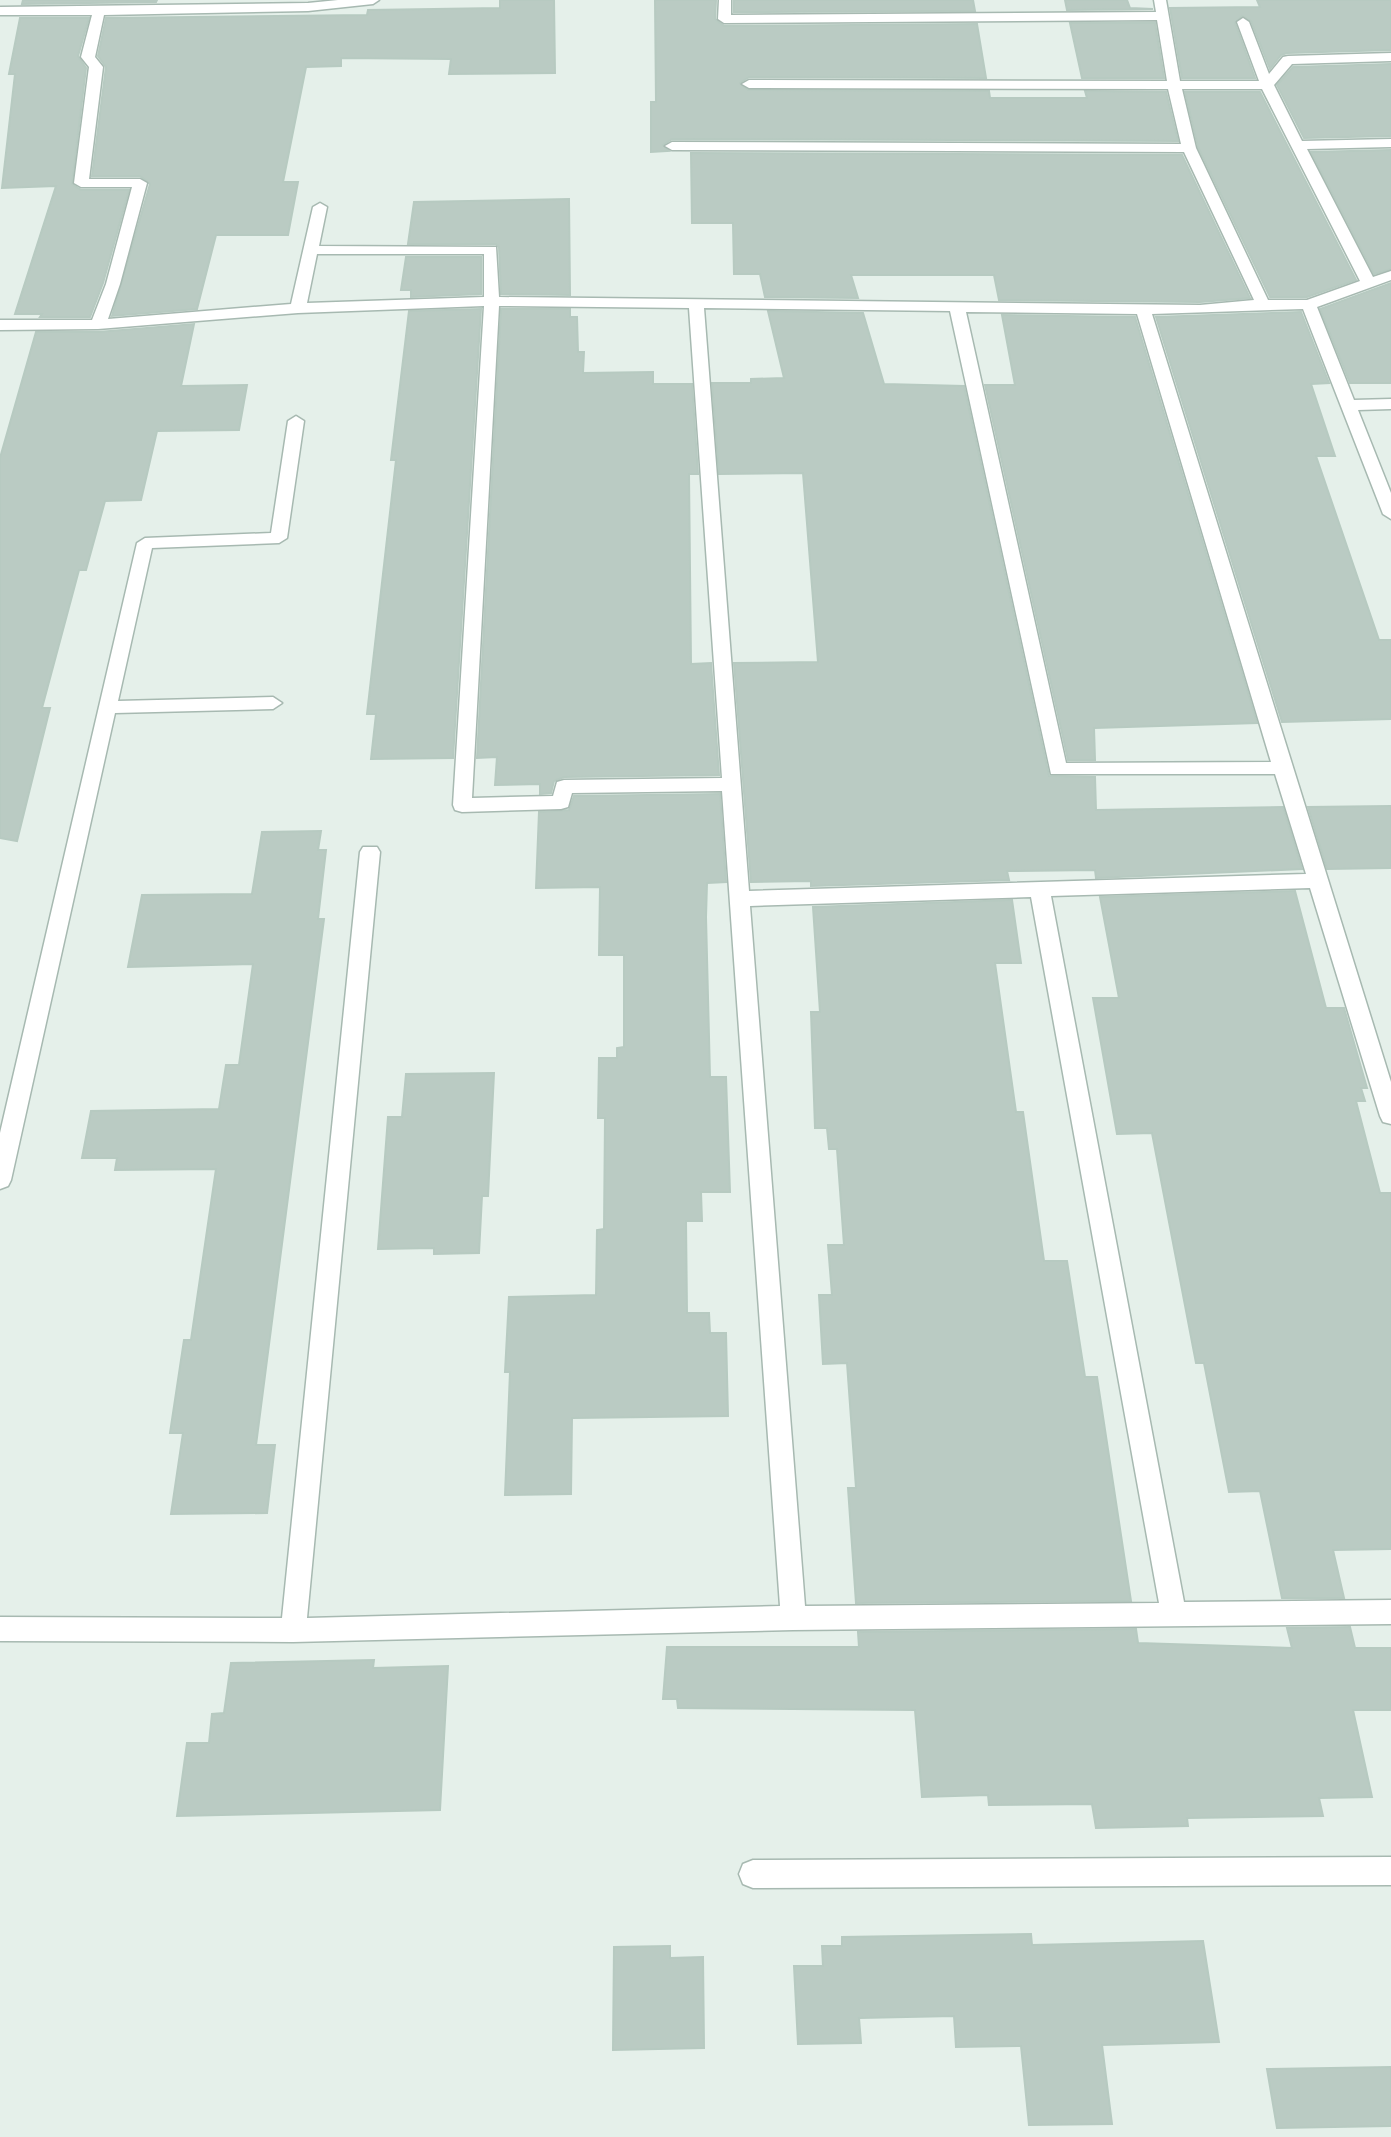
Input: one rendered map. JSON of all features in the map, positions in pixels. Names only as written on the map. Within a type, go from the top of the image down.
[{"type":"street","points":[[0,11],[308,7],[373,0]]},
{"type":"street","points":[[725,0],[724,19],[1162,16]]},
{"type":"street","points":[[1160,0],[1174,85],[1189,148],[1263,304]]},
{"type":"street","points":[[98,324],[113,284],[140,183],[81,183],[96,67],[88,57],[99,11]]},
{"type":"street","points":[[1243,22],[1267,85],[1368,282]]},
{"type":"street","points":[[749,84],[1267,85],[1288,60],[1391,57]]},
{"type":"street","points":[[1298,145],[1391,143]]},
{"type":"street","points":[[672,146],[1189,148]]},
{"type":"street","points":[[298,308],[320,207]]},
{"type":"street","points":[[310,250],[491,250],[492,302],[462,805],[561,802],[564,787],[732,784]]},
{"type":"street","points":[[0,325],[98,324],[298,308],[492,302],[1200,310],[1263,304],[1309,305],[1391,275]]},
{"type":"street","points":[[696,305],[793,1618]]},
{"type":"street","points":[[1309,305],[1386,490],[1391,514]]},
{"type":"street","points":[[957,307],[1058,769],[1282,768]]},
{"type":"street","points":[[1143,309],[1391,1116]]},
{"type":"street","points":[[1349,405],[1391,404]]},
{"type":"street","points":[[0,1181],[145,543],[279,538],[296,421]]},
{"type":"street","points":[[107,707],[273,703]]},
{"type":"street","points":[[293,1630],[370,852]]},
{"type":"street","points":[[738,899],[1317,881]]},
{"type":"street","points":[[1040,890],[1173,1612]]},
{"type":"street","points":[[0,1629],[293,1630],[793,1618],[1173,1612],[1391,1612]]},
{"type":"street","points":[[752,1874],[1391,1871]]},
{"type":"building","points":[[23,0],[157,0],[22,4]]},
{"type":"building","points":[[500,0],[554,0],[555,73],[449,74],[451,59],[341,58],[341,66],[306,67],[283,182],[298,182],[288,235],[216,235],[197,309],[112,316],[150,184],[140,176],[92,176],[106,67],[98,56],[106,18],[367,15],[368,10],[500,8]]},
{"type":"building","points":[[655,0],[716,0],[715,19],[724,26],[977,24],[986,78],[749,77],[740,83],[748,90],[989,91],[990,98],[1087,98],[1085,91],[1166,92],[1178,141],[672,139],[663,145],[669,151],[651,152],[651,102],[656,102]]},
{"type":"building","points":[[734,0],[973,0],[975,11],[734,12]]},
{"type":"building","points":[[1065,0],[1127,0],[1130,8],[1153,9],[1067,10]]},
{"type":"building","points":[[1257,0],[1391,0],[1391,50],[1287,53],[1281,55],[1270,69],[1251,21],[1242,16],[1235,23],[1255,78],[1182,78],[1170,8],[1260,7]]},
{"type":"building","points":[[20,18],[89,18],[78,56],[86,68],[72,184],[81,190],[129,190],[103,283],[90,317],[15,314],[56,186],[2,188],[15,74],[9,74]]},
{"type":"building","points":[[1070,23],[1155,23],[1164,78],[1082,78]]},
{"type":"building","points":[[1391,64],[1391,136],[1304,138],[1277,85],[1293,67]]},
{"type":"building","points":[[1185,92],[1260,92],[1356,280],[1307,297],[1270,297],[1198,147]]},
{"type":"building","points":[[1391,150],[1391,269],[1374,274],[1311,152]]},
{"type":"building","points":[[691,153],[1182,155],[1250,298],[1200,302],[999,300],[994,275],[851,275],[858,298],[765,297],[760,274],[734,274],[733,223],[692,223]]},
{"type":"building","points":[[569,199],[570,295],[501,294],[499,247],[496,244],[408,244],[414,202]]},
{"type":"building","points":[[406,257],[481,257],[481,294],[411,297],[411,290],[401,290]]},
{"type":"building","points":[[1391,283],[1391,383],[1350,383],[1320,309]]},
{"type":"building","points":[[481,309],[453,758],[371,759],[376,714],[367,714],[396,460],[391,460],[409,311]]},
{"type":"building","points":[[501,309],[570,309],[570,317],[577,317],[578,352],[584,352],[583,373],[653,372],[653,384],[692,384],[698,474],[689,474],[691,664],[711,663],[719,775],[564,777],[554,781],[551,793],[540,794],[540,784],[495,785],[497,757],[477,758]]},
{"type":"building","points":[[768,311],[863,313],[884,384],[964,386],[1049,776],[1095,777],[1096,810],[1283,807],[1302,869],[1096,878],[1095,870],[1007,871],[1009,880],[811,886],[811,881],[751,882],[734,663],[818,662],[803,473],[719,474],[712,383],[751,383],[751,379],[784,378]]},
{"type":"building","points":[[1301,312],[1329,383],[1311,384],[1335,456],[1316,456],[1379,640],[1391,640],[1391,719],[1282,722],[1156,317]]},
{"type":"building","points":[[1002,315],[1135,317],[1257,723],[1094,728],[1095,760],[1068,760],[985,385],[1015,385]]},
{"type":"building","points":[[194,324],[181,386],[247,385],[239,430],[157,431],[141,500],[105,501],[86,570],[79,570],[42,708],[50,708],[17,841],[0,838],[0,458],[36,332],[98,332]]},
{"type":"building","points":[[720,794],[726,882],[707,883],[710,1077],[726,1077],[730,1192],[701,1192],[702,1221],[686,1221],[687,1313],[709,1313],[710,1333],[726,1333],[728,1416],[572,1418],[571,1494],[505,1495],[510,1372],[505,1372],[509,1297],[596,1295],[597,1230],[604,1229],[605,1118],[598,1118],[599,1058],[617,1058],[617,1048],[624,1047],[624,955],[599,955],[600,887],[536,888],[539,812],[569,810],[574,796]]},
{"type":"building","points":[[1391,806],[1391,868],[1327,869],[1308,807]]},
{"type":"building","points":[[321,831],[318,850],[326,850],[318,919],[324,919],[256,1445],[275,1445],[267,1513],[171,1514],[183,1433],[170,1433],[184,1340],[191,1340],[216,1169],[115,1170],[117,1158],[82,1158],[91,1111],[219,1109],[226,1065],[239,1065],[253,964],[128,967],[142,895],[252,894],[262,832]]},
{"type":"building","points":[[1295,891],[1326,1008],[1344,1008],[1367,1088],[1361,1088],[1365,1101],[1356,1101],[1380,1193],[1391,1193],[1391,1549],[1333,1550],[1344,1598],[1282,1598],[1260,1491],[1229,1492],[1204,1363],[1196,1363],[1152,1133],[1117,1134],[1093,998],[1119,998],[1100,897]]},
{"type":"building","points":[[1012,900],[1021,963],[995,963],[1016,1112],[1023,1112],[1044,1261],[1067,1261],[1085,1377],[1097,1377],[1131,1601],[856,1603],[848,1488],[856,1488],[847,1363],[823,1364],[819,1295],[832,1295],[828,1245],[844,1245],[837,1149],[829,1149],[827,1128],[815,1128],[811,1012],[820,1012],[813,907]]},
{"type":"building","points":[[494,1073],[488,1196],[482,1196],[479,1253],[434,1254],[434,1248],[378,1249],[388,1117],[402,1117],[406,1074]]},
{"type":"building","points":[[1350,1627],[1355,1648],[1391,1648],[1391,1710],[1353,1710],[1372,1797],[1319,1798],[1323,1816],[1187,1818],[1188,1826],[1096,1828],[1092,1804],[989,1805],[988,1795],[922,1797],[915,1710],[678,1708],[677,1699],[663,1699],[667,1647],[859,1647],[858,1632],[1136,1629],[1138,1643],[1292,1648],[1287,1628]]},
{"type":"building","points":[[374,1660],[373,1668],[448,1666],[440,1810],[177,1816],[187,1743],[209,1743],[212,1714],[224,1713],[231,1663]]},
{"type":"building","points":[[1031,1934],[1032,1945],[1203,1941],[1219,2042],[1102,2045],[1112,2124],[1029,2125],[1021,2046],[956,2047],[954,2016],[859,2018],[861,2043],[798,2044],[794,1966],[823,1966],[822,1946],[842,1946],[842,1937]]},
{"type":"building","points":[[670,1946],[670,1958],[703,1957],[704,2048],[613,2050],[614,1947]]},
{"type":"building","points":[[1391,2067],[1391,2126],[1277,2128],[1267,2069]]}]
